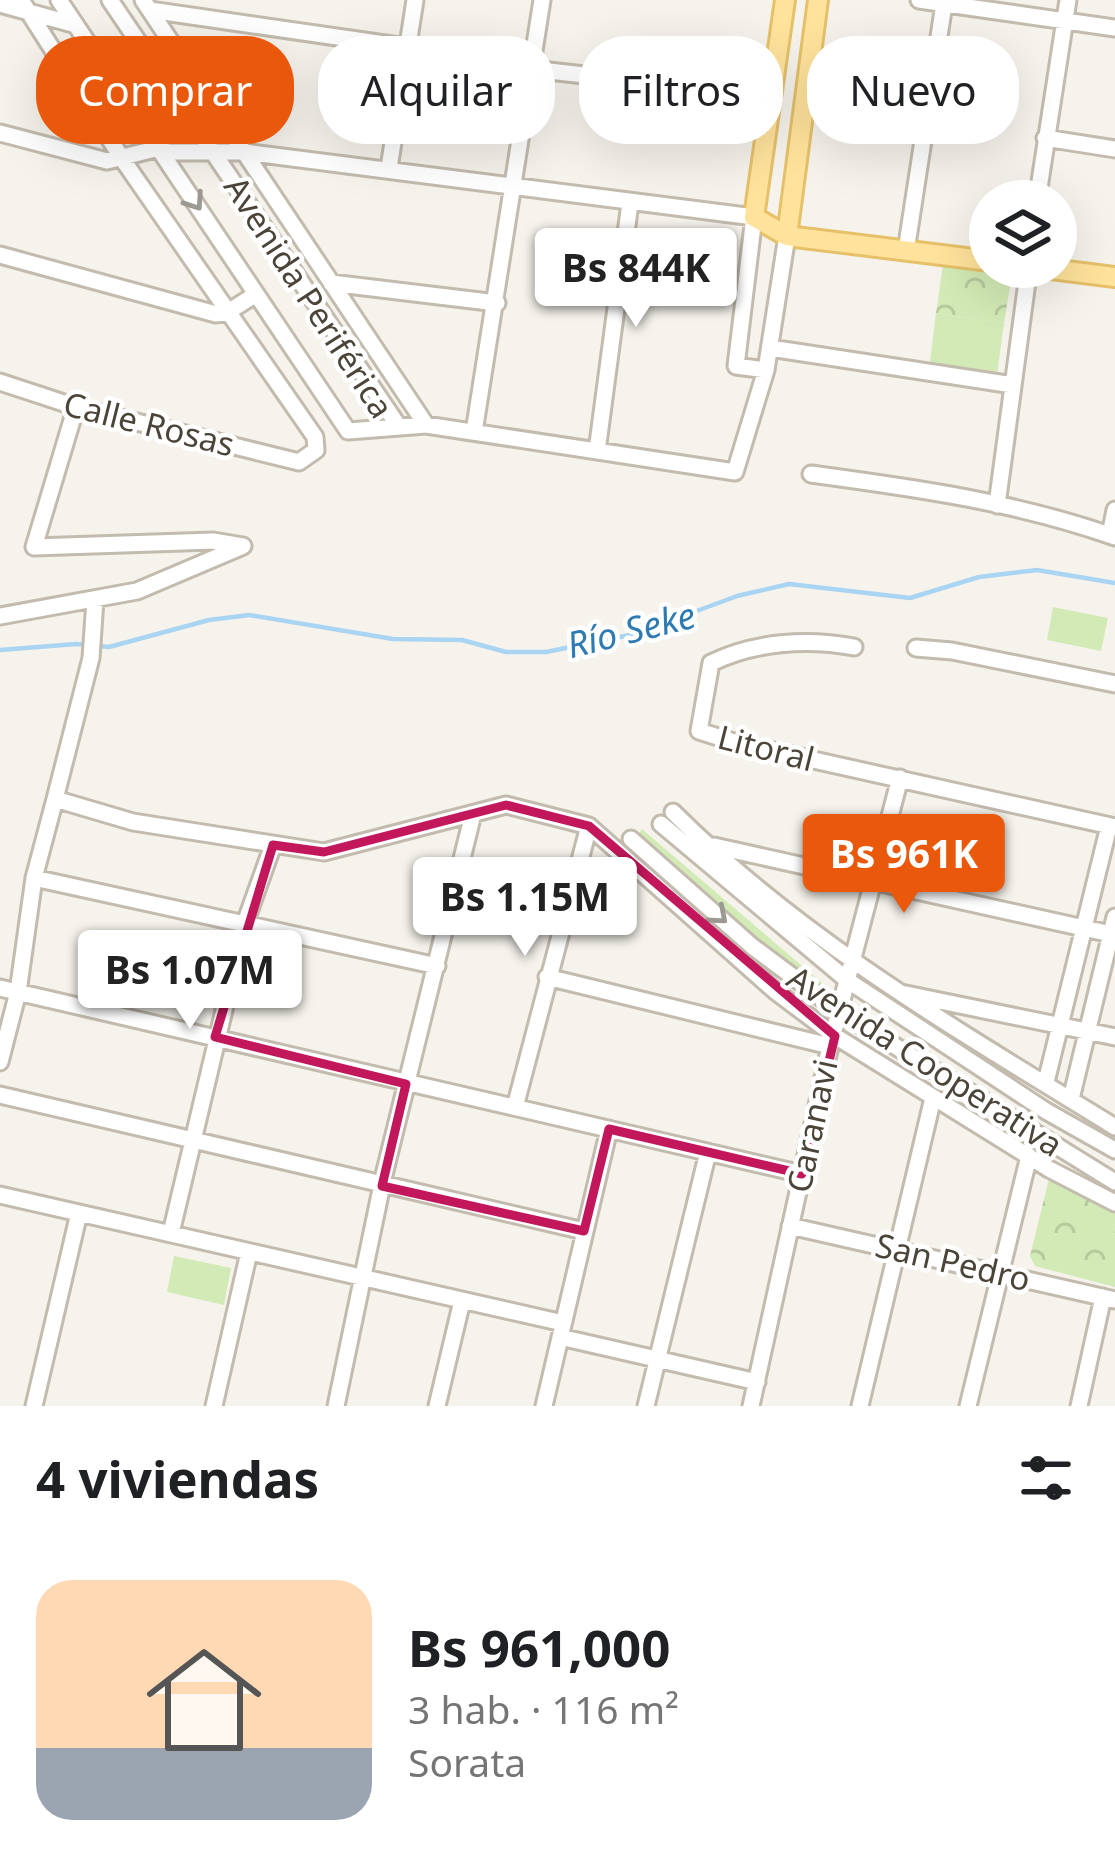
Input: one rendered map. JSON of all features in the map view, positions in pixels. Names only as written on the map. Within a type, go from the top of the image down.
[{"type":"main road","points":[[780,36],[785,0]]},
{"type":"main road","points":[[787,236],[818,0]]},
{"type":"main road","points":[[765,144],[754,217],[787,236],[969,258]]},
{"type":"main road","points":[[1077,272],[1115,277]]},
{"type":"street","name":"Avenida Periférica","points":[[59,0],[348,431],[397,424],[110,0]]},
{"type":"street","points":[[408,36],[415,0]]},
{"type":"street","points":[[537,36],[542,0]]},
{"type":"street","points":[[919,0],[1115,28]]},
{"type":"street","points":[[1040,180],[1068,0]]},
{"type":"street","points":[[0,4],[25,6],[76,25]]},
{"type":"street","points":[[906,251],[944,4]]},
{"type":"street","points":[[146,5],[338,36]]},
{"type":"street","points":[[146,5],[426,425]]},
{"type":"street","points":[[25,6],[228,312]]},
{"type":"street","points":[[0,133],[89,157],[123,160],[159,148],[181,153],[211,149],[754,217],[736,366],[766,370]]},
{"type":"street","points":[[1045,138],[1115,148]]},
{"type":"street","points":[[389,169],[392,144]]},
{"type":"street","points":[[474,432],[520,144]]},
{"type":"street","points":[[597,451],[630,203]]},
{"type":"street","points":[[397,424],[735,472],[766,370],[787,236]]},
{"type":"street","points":[[0,255],[208,312],[228,312],[256,294]]},
{"type":"street","points":[[331,283],[497,303]]},
{"type":"street","points":[[997,505],[1029,288]]},
{"type":"street","name":"Calle Rosas","points":[[0,382],[76,407],[299,462],[316,450],[315,437],[228,312]]},
{"type":"street","points":[[770,348],[1013,385]]},
{"type":"street","points":[[0,616],[137,591],[243,547],[213,541],[34,547],[76,407]]},
{"type":"street","points":[[811,474],[963,495],[1050,514],[1113,536],[1115,510]]},
{"type":"street","points":[[0,1062],[18,992],[34,878],[91,658],[95,600]]},
{"type":"street","name":"Litoral","points":[[854,647],[830,643],[766,646],[734,652],[711,663],[699,731],[1112,826]]},
{"type":"street","points":[[916,648],[1115,684]]},
{"type":"street","name":"Caranavi","points":[[752,1406],[832,1041],[900,778]]},
{"type":"street","points":[[56,800],[133,822],[324,852],[506,805],[589,826],[832,1041],[1115,1202]]},
{"type":"street","points":[[336,1406],[382,1186],[473,814]]},
{"type":"street","name":"Avenida Cooperativa","points":[[705,844],[667,818],[847,980],[1046,1111],[1115,1150]]},
{"type":"street","points":[[515,1107],[589,826]]},
{"type":"street","points":[[1046,1082],[1112,826]]},
{"type":"street","name":"Avenida Cooperativa","points":[[631,839],[753,947],[839,1012],[1115,1182]]},
{"type":"street","points":[[705,844],[1084,928],[1114,928],[1071,1099]]},
{"type":"street","points":[[705,844],[853,962],[1115,1126]]},
{"type":"street","points":[[171,1233],[244,926],[273,845]]},
{"type":"street","points":[[34,878],[437,966]]},
{"type":"street","points":[[547,977],[832,1041]]},
{"type":"street","points":[[0,988],[802,1174]]},
{"type":"street","points":[[904,995],[914,993],[1115,1037]]},
{"type":"street","points":[[0,1094],[584,1231]]},
{"type":"street","points":[[860,1406],[933,1098]]},
{"type":"street","points":[[544,1406],[609,1129]]},
{"type":"street","points":[[646,1406],[708,1152]]},
{"type":"street","points":[[968,1406],[1029,1156]]},
{"type":"street","points":[[0,1195],[462,1300],[656,1362],[757,1382]]},
{"type":"street","points":[[34,1406],[79,1213]]},
{"type":"street","name":"San Pedro","points":[[790,1226],[1109,1298]]},
{"type":"street","points":[[214,1406],[249,1252]]},
{"type":"street","points":[[1079,1406],[1109,1298]]},
{"type":"street","points":[[437,1406],[462,1300]]},
{"type":"highlighted area","points":[[506,805],[589,826],[835,1036],[802,1174],[609,1129],[584,1231],[382,1186],[406,1084],[215,1037],[273,845],[324,852]]},
{"type":"green space","points":[[943,265],[969,269],[969,288],[1010,288],[1004,323],[936,313]]},
{"type":"green space","points":[[936,313],[1004,323],[997,375],[930,362]]},
{"type":"green space","points":[[1053,607],[1108,618],[1101,651],[1047,640]]},
{"type":"green space","points":[[642,829],[830,990],[824,1001],[636,838]]},
{"type":"green space","points":[[1050,1175],[1115,1207],[1115,1287],[1035,1266],[1030,1256]]},
{"type":"green space","points":[[174,1256],[231,1268],[224,1305],[167,1292]]},
{"type":"waterway","name":"Río Seke","points":[[0,650],[76,644],[109,647],[209,620],[249,615],[393,639],[462,640],[506,652],[546,652],[635,634],[737,596],[789,584],[910,598],[979,577],[1037,570],[1115,583]]}]
